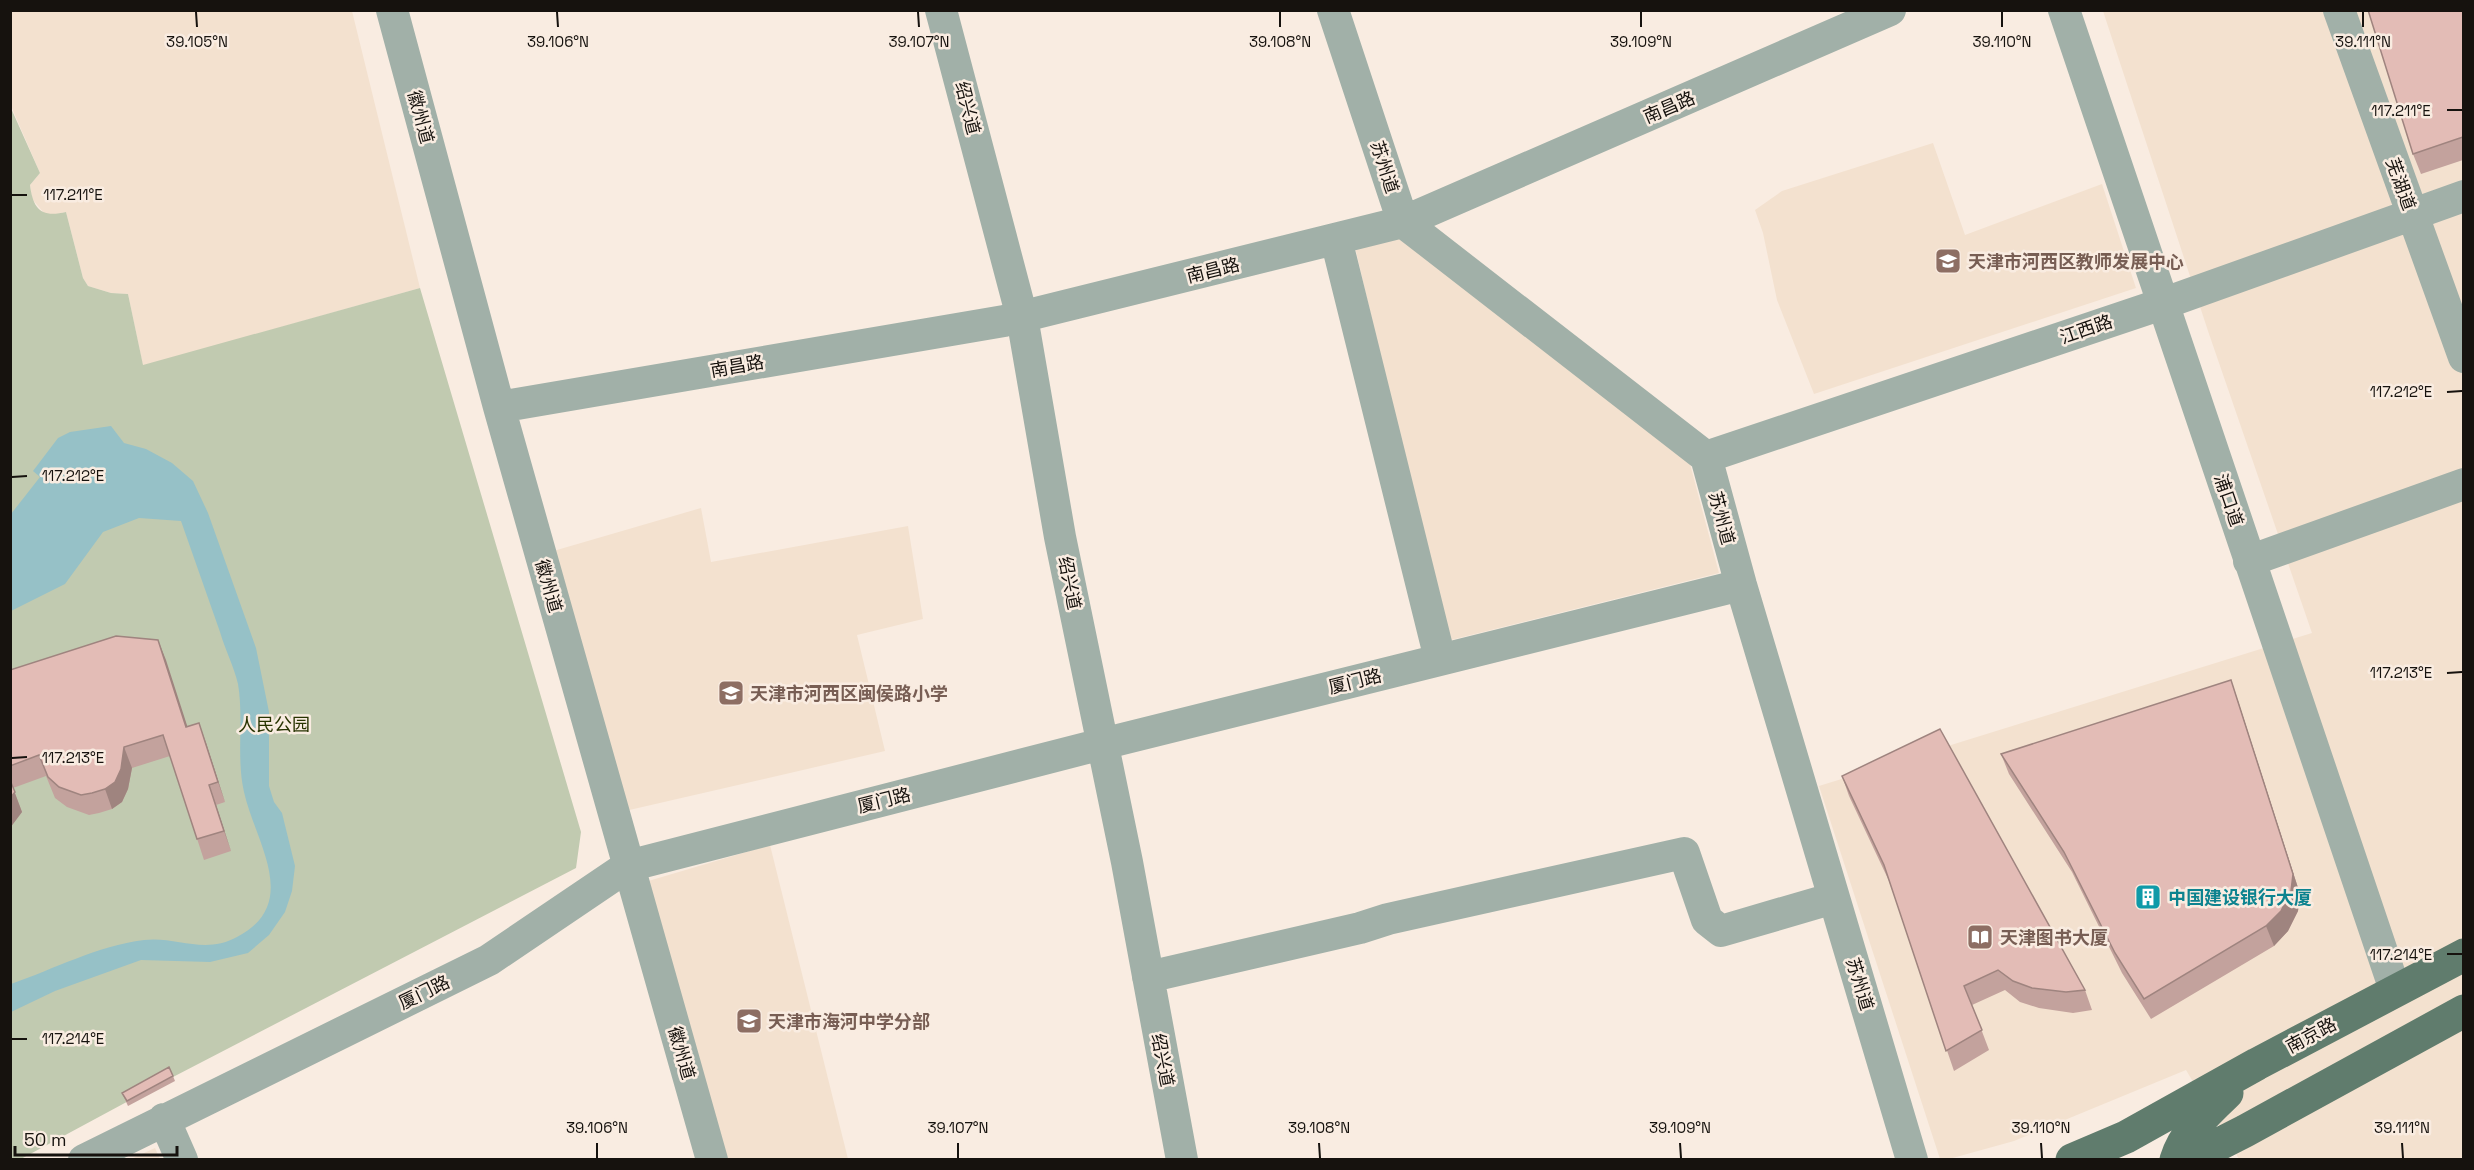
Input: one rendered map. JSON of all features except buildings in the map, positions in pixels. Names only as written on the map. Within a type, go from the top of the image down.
[{"type":"main road","name":"南京路","points":[[2072,1160],[2132,1148],[2161,1118],[2257,1064],[2463,955]]},
{"type":"main road","points":[[2181,1157],[2246,1131],[2463,1011]]},
{"type":"main road","points":[[2181,1157],[2199,1121],[2257,1064]]},
{"type":"main road","points":[[2240,1160],[2263,1127],[2281,1110]]},
{"type":"main road","points":[[2161,1118],[2181,1157]]},
{"type":"street","name":"徽州道","points":[[392,10],[499,407],[712,1160]]},
{"type":"street","name":"绍兴道","points":[[924,10],[1013,319]]},
{"type":"street","name":"绍兴道","points":[[941,10],[1013,319],[1060,537],[1093,746],[1164,1160]]},
{"type":"street","name":"苏州道","points":[[1333,10],[1404,222]]},
{"type":"street","name":"南昌路","points":[[499,407],[1013,319],[1404,222],[1890,10]]},
{"type":"street","name":"浦口道","points":[[2064,10],[2395,990]]},
{"type":"street","name":"芜湖道","points":[[2339,10],[2463,357]]},
{"type":"street","name":"江西路","points":[[1706,457],[2162,304],[2463,196]]},
{"type":"street","points":[[1404,222],[1706,457]]},
{"type":"street","points":[[1336,239],[1440,660]]},
{"type":"street","name":"苏州道","points":[[1706,457],[1741,585],[1912,1160]]},
{"type":"street","points":[[2249,561],[2463,484]]},
{"type":"street","name":"厦门路","points":[[84,1160],[489,960],[628,866],[1093,746],[1741,585]]},
{"type":"street","name":"绍兴道","points":[[1093,746],[1148,976],[1182,1160]]},
{"type":"street","points":[[1148,976],[1388,919],[1684,854],[1707,920],[1721,931],[1834,898]]},
{"type":"street","points":[[164,1119],[182,1160]]},
{"type":"shaded area","points":[[10,11],[352,11],[420,288],[143,366],[128,294],[111,293],[88,286],[83,278],[66,212],[52,215],[44,213],[32,199],[30,185],[40,173],[11,106]]},
{"type":"shaded area","points":[[2103,11],[2463,11],[2463,1159],[2239,1159],[2186,1070],[2014,1141],[1949,1159],[1940,1159],[1819,786],[2312,633],[2208,331]]},
{"type":"shaded area","name":"天津市河西区教师发展中心","points":[[1933,143],[1965,235],[2102,184],[2136,288],[1814,394],[1777,300],[1763,233],[1755,210],[1782,191]]},
{"type":"shaded area","points":[[1401,234],[1690,464],[1719,573],[1447,641],[1355,247]]},
{"type":"shaded area","name":"天津市河西区闽侯路小学","points":[[701,508],[711,562],[908,526],[923,619],[857,635],[885,751],[625,811],[550,552]]},
{"type":"shaded area","name":"天津市海河中学分部","points":[[770,845],[848,1159],[724,1159],[645,882]]},
{"type":"shaded area","points":[[155,1148],[160,1159],[131,1159]]},
{"type":"green space","name":"人民公园","points":[[10,106],[40,173],[30,185],[36,206],[50,214],[66,212],[83,278],[88,286],[111,293],[128,294],[143,365],[420,288],[581,832],[576,868],[173,1077],[19,1160],[10,1159]]},
{"type":"water","points":[[111,426],[124,443],[146,449],[172,463],[193,481],[208,513],[256,648],[269,712],[269,786],[274,802],[282,813],[295,866],[292,891],[285,912],[269,935],[248,953],[210,962],[141,960],[55,991],[11,1012],[11,984],[109,947],[156,939],[213,945],[237,937],[256,923],[267,907],[271,889],[264,851],[244,792],[238,684],[181,521],[139,518],[103,532],[65,584],[11,611],[11,514],[40,477],[33,471],[58,438],[70,432]]},
{"type":"place","name":"天津市河西区教师发展中心","points":[[1948,261]]},
{"type":"place","name":"天津市河西区闽侯路小学","points":[[731,693]]},
{"type":"place","name":"中国建设银行大厦","points":[[2148,897]]},
{"type":"place","name":"天津图书大厦","points":[[1980,937]]},
{"type":"place","name":"天津市海河中学分部","points":[[749,1021]]}]
